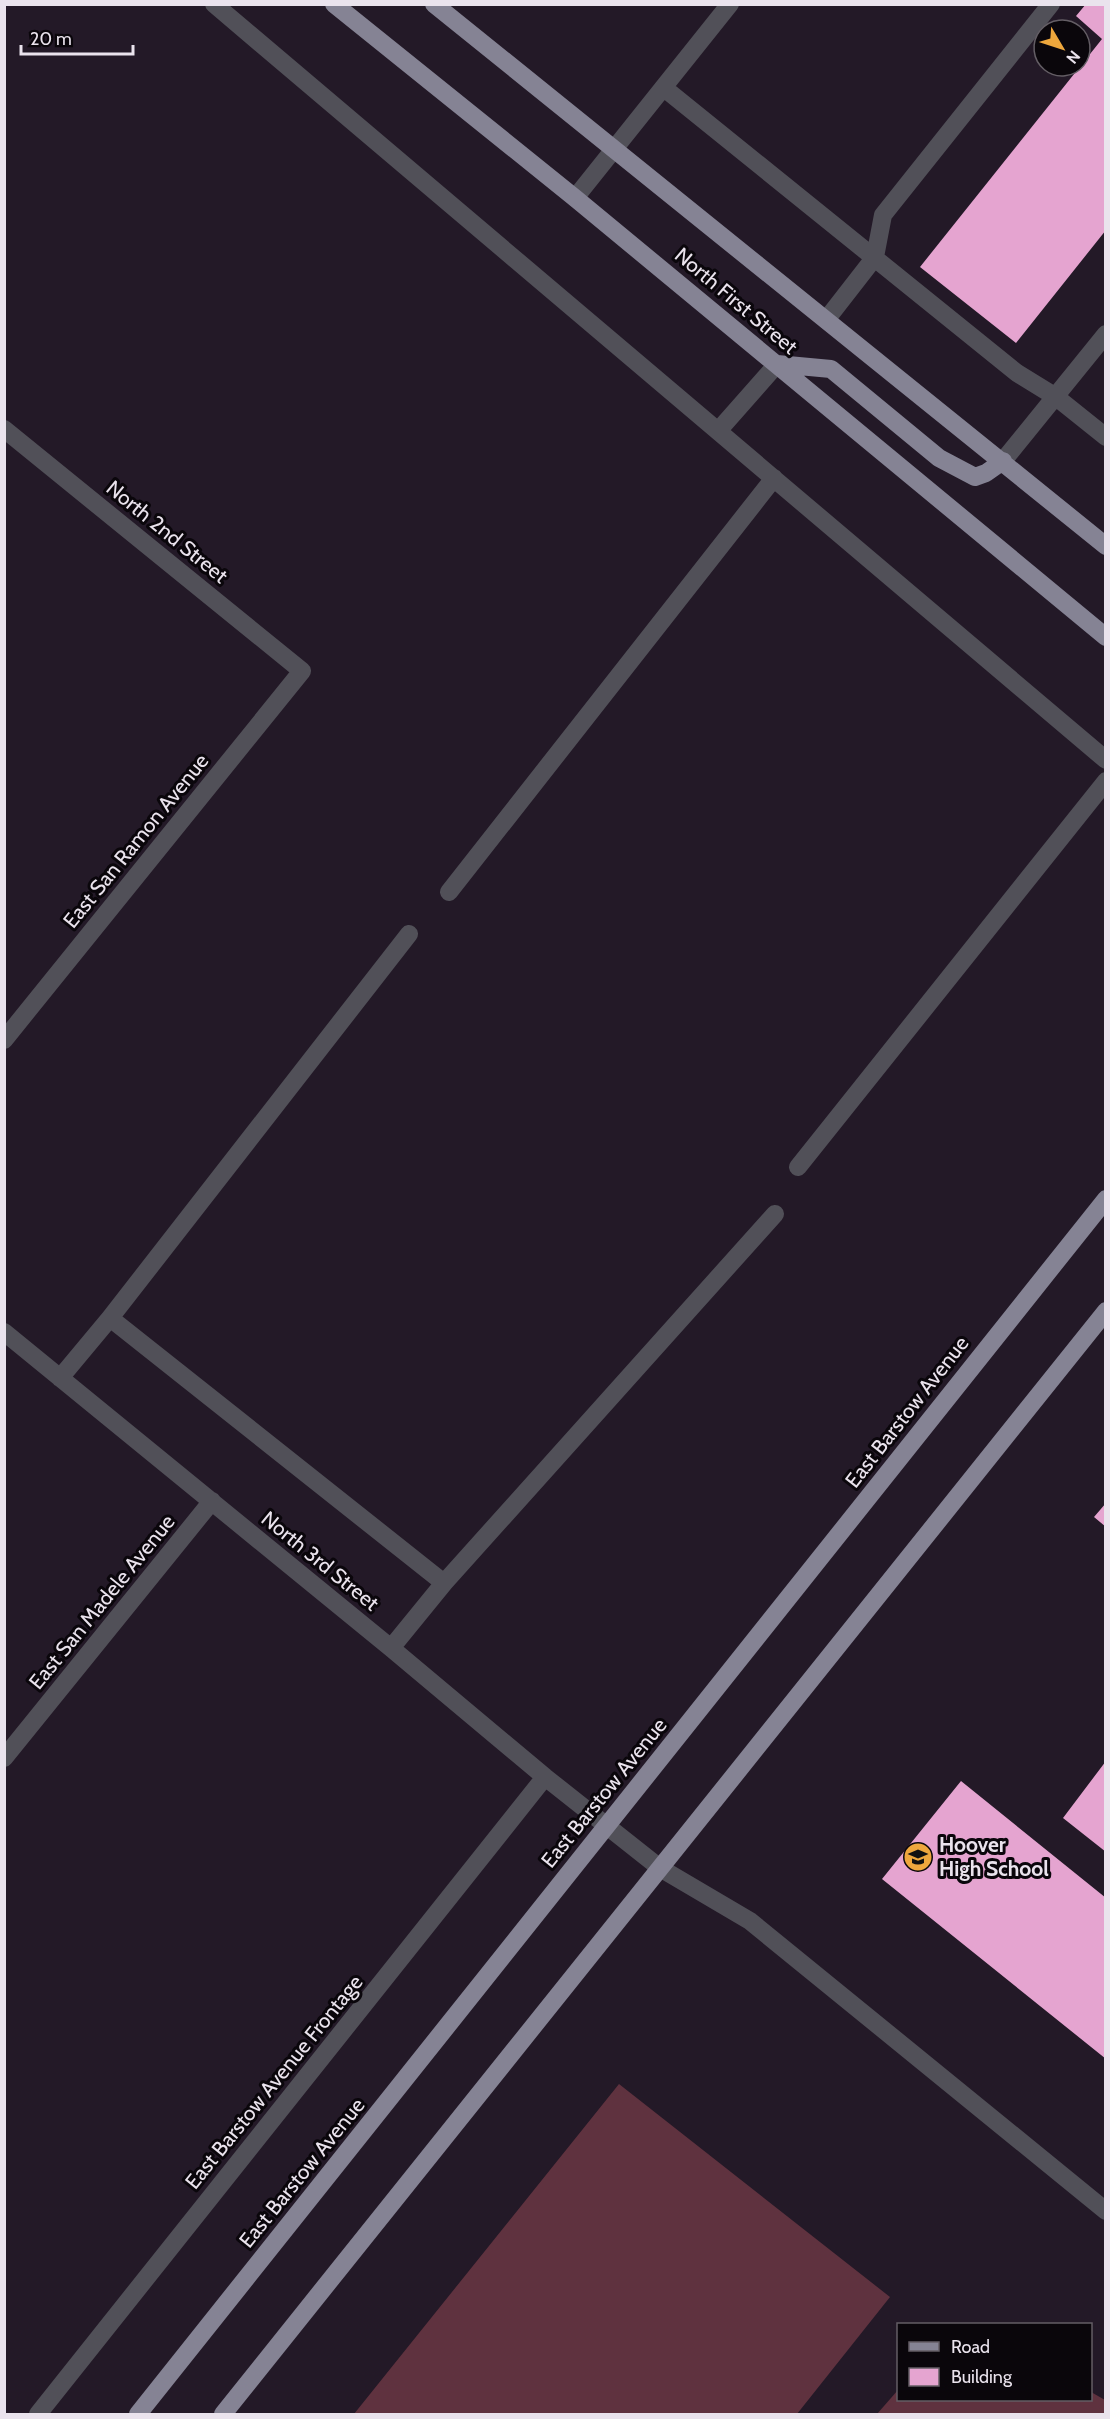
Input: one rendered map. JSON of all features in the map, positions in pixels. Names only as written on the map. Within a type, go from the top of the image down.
[{"type":"main road","name":"North First Street","points":[[334,4],[575,198],[1106,637]]},
{"type":"main road","name":"North First Street","points":[[441,7],[614,151],[1106,546]]},
{"type":"main road","points":[[777,364],[831,369],[939,458],[968,474],[975,477],[986,473],[1003,461]]},
{"type":"main road","name":"East Barstow Avenue","points":[[138,2415],[1106,1199]]},
{"type":"main road","points":[[223,2415],[1106,1311]]},
{"type":"street","points":[[214,4],[1106,760]]},
{"type":"street","points":[[575,198],[730,4]]},
{"type":"street","points":[[826,320],[875,257],[884,215],[1051,4]]},
{"type":"street","points":[[664,88],[1017,373],[1056,397],[1106,437]]},
{"type":"street","points":[[1003,461],[1106,334]]},
{"type":"street","points":[[717,430],[777,364]]},
{"type":"street","name":"North 2nd Street","points":[[4,429],[302,671]]},
{"type":"street","points":[[449,892],[774,478]]},
{"type":"street","name":"East San Ramon Avenue","points":[[8,1029],[302,671]]},
{"type":"street","points":[[798,1167],[1106,781]]},
{"type":"street","points":[[60,1378],[110,1318],[409,934]]},
{"type":"street","points":[[391,1648],[444,1583],[775,1214]]},
{"type":"street","points":[[110,1318],[444,1583]]},
{"type":"street","name":"North 3rd Street","points":[[4,1332],[391,1648],[545,1778],[660,1868],[750,1921],[1106,2211]]},
{"type":"street","name":"East San Madele Avenue","points":[[4,1758],[212,1502]]},
{"type":"street","name":"East Barstow Avenue Frontage","points":[[38,2415],[545,1778]]},
{"type":"shaded area","points":[[619,2084],[890,2297],[797,2414],[354,2414]]},
{"type":"shaded area","points":[[897,2391],[897,2401],[1092,2401],[1092,2393],[1105,2400],[1105,2414],[877,2414]]},
{"type":"building","points":[[1086,4],[1106,4],[1106,230],[1016,343],[920,267],[1071,78],[1092,78],[1092,52],[1102,39],[1092,30],[1092,18],[1076,16]]},
{"type":"building","points":[[1106,1503],[1106,1527],[1094,1517]]},
{"type":"building","points":[[1106,1761],[1106,1852],[1063,1818]]},
{"type":"building","points":[[961,1781],[1106,1898],[1106,2059],[882,1879]]},
{"type":"place","name":"Hoover High School","points":[[918,1857]]}]
